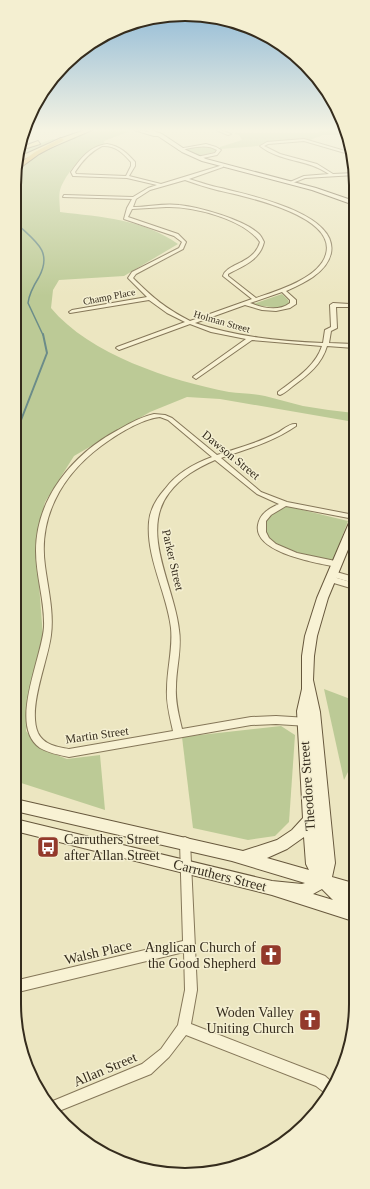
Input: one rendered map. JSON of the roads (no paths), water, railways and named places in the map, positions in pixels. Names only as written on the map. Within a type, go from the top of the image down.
[{"type":"main road","points":[[301,185],[349,201]]},
{"type":"main road","name":"Theodore Street","points":[[349,535],[318,608],[310,641],[306,676],[308,690],[312,864],[337,897],[349,904]]},
{"type":"main road","name":"Theodore Street","points":[[309,722],[328,863],[323,880]]},
{"type":"main road","name":"Carruthers Street","points":[[21,806],[185,842],[232,854],[349,889]]},
{"type":"main road","points":[[232,854],[246,856],[272,850],[294,838],[310,820]]},
{"type":"main road","name":"Carruthers Street","points":[[21,826],[272,888],[349,913]]},
{"type":"main road","points":[[272,888],[303,891],[323,880]]},
{"type":"street","points":[[119,348],[282,290],[312,275],[328,259],[330,250],[329,241],[316,225],[291,212],[207,185]]},
{"type":"street","points":[[161,186],[149,189],[134,198],[129,208],[181,206],[240,224],[254,231],[262,242],[260,250],[248,261],[226,273],[225,276],[256,300]]},
{"type":"street","points":[[64,196],[134,198]]},
{"type":"street","name":"Holman Street","points":[[129,208],[126,217],[128,220],[176,235],[184,242],[181,249],[131,276],[130,278],[150,298],[168,311],[208,329],[250,338],[349,346]]},
{"type":"street","points":[[244,304],[274,310],[290,307],[293,304],[293,300],[282,290]]},
{"type":"street","name":"Champ Place","points":[[72,312],[150,298]]},
{"type":"street","points":[[280,392],[318,362],[327,344],[328,330],[334,328],[333,305],[349,306]]},
{"type":"street","points":[[196,376],[250,338]]},
{"type":"street","name":"Martin Street","points":[[166,417],[153,416],[138,422],[99,444],[71,468],[48,506],[40,542],[40,565],[48,614],[47,636],[34,690],[32,729],[38,741],[50,750],[68,753],[250,721],[276,720],[309,722]]},
{"type":"street","name":"Dawson Street","points":[[166,417],[258,493],[285,504],[349,516]]},
{"type":"street","name":"Parker Street","points":[[178,734],[171,690],[176,630],[172,604],[157,553],[153,520],[164,495],[173,483],[199,464],[267,440],[284,433],[294,425]]},
{"type":"street","points":[[285,504],[267,514],[262,520],[261,528],[264,537],[270,545],[333,573],[349,578]]},
{"type":"street","points":[[333,573],[349,583]]},
{"type":"street","name":"Allan Street","points":[[57,1106],[146,1069],[165,1053],[184,1028],[191,990],[185,842]]},
{"type":"street","name":"Walsh Place","points":[[21,985],[189,945]]},
{"type":"street","points":[[184,1028],[320,1081],[327,1086]]},
{"type":"waterway","points":[[21,228],[36,241],[43,253],[43,268],[28,303],[43,335]]},
{"type":"waterway","points":[[21,420],[47,353],[43,334]]},
{"type":"place","name":"Carruthers Street after Allan Street","points":[[48,847]]},
{"type":"place","name":"Anglican Church of the Good Shepherd","points":[[271,955]]},
{"type":"place","name":"Woden Valley Uniting Church","points":[[310,1020]]}]
